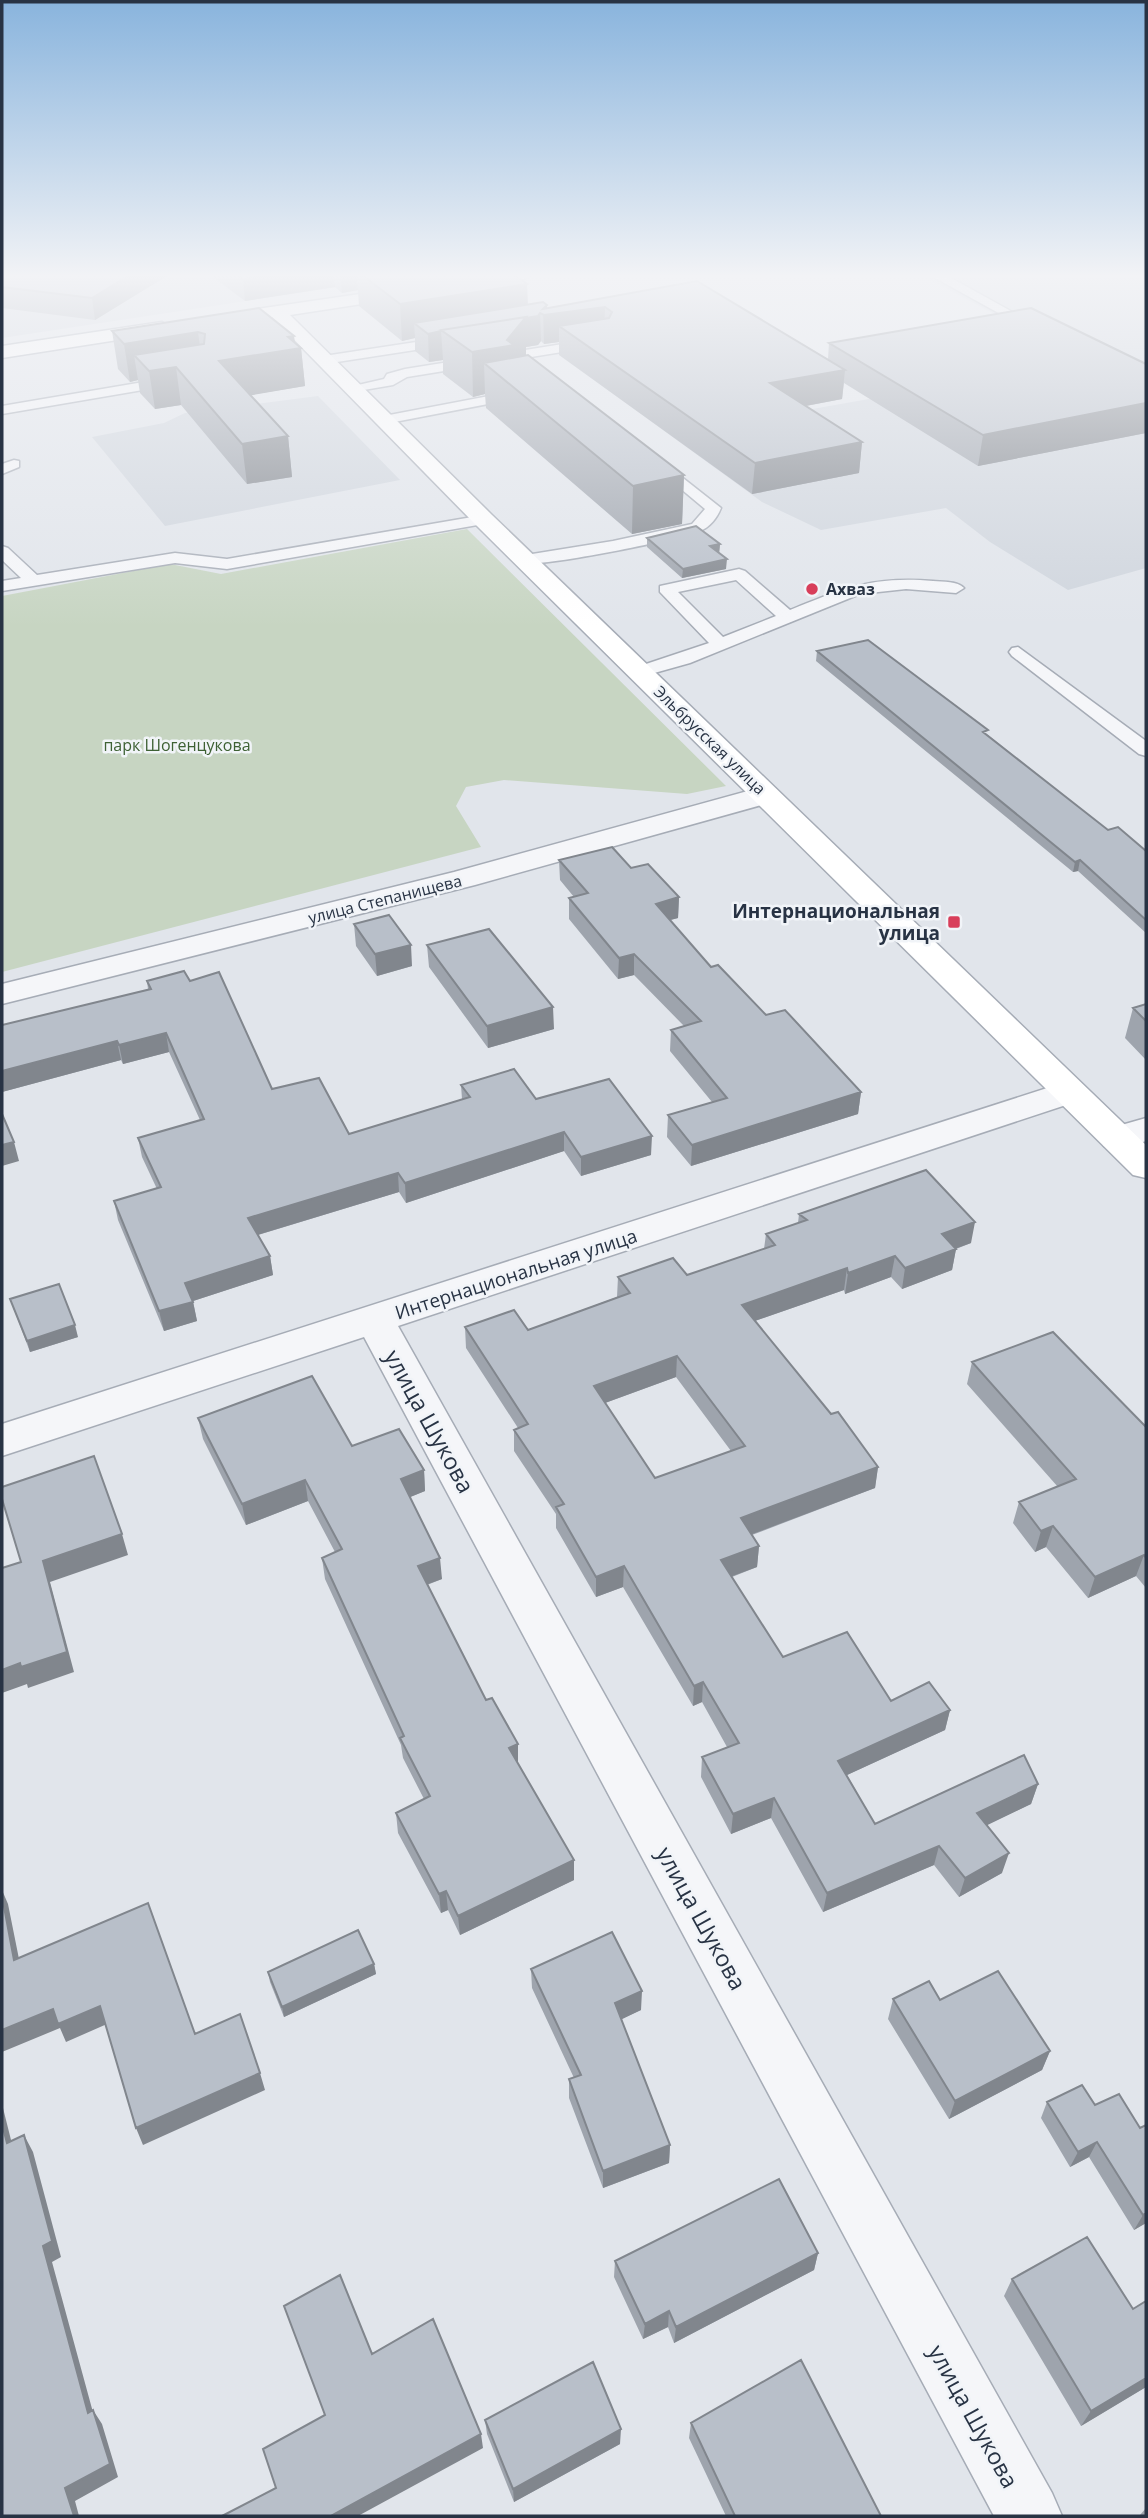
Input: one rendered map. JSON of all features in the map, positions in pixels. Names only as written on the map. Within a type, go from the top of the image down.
[{"type":"street","name":"Эльбрусская улица","points":[[356,392],[1069,1092],[1132,1133],[1146,1166]]},
{"type":"street","name":"улица Степанищева","points":[[2,994],[464,879],[766,795]]},
{"type":"street","name":"Интернациональная улица","points":[[2,1440],[1069,1092]]},
{"type":"street","name":"улица Шукова","points":[[375,1320],[1029,2516]]},
{"type":"lane","points":[[2,410],[111,392]]},
{"type":"lane","points":[[384,420],[534,392]]},
{"type":"lane","points":[[526,560],[697,527],[710,516],[713,508],[645,452]]},
{"type":"lane","points":[[2,586],[175,558],[227,564],[484,520]]},
{"type":"lane","points":[[2,551],[32,580]]},
{"type":"lane","points":[[721,645],[666,589],[739,574],[788,617]]},
{"type":"lane","points":[[640,672],[658,669],[721,645],[857,589],[906,584],[956,587]]},
{"type":"lane","points":[[1018,652],[1146,750]]},
{"type":"shaded area","points":[[610,392],[645,392],[790,413],[911,392],[1146,392],[1146,568],[1068,590],[990,542],[946,508],[821,530],[762,502]]},
{"type":"shaded area","points":[[318,396],[400,480],[165,526],[92,437],[164,423],[185,413]]},
{"type":"green space","name":"парк Шогенцукова","points":[[467,529],[726,786],[687,794],[504,780],[466,787],[456,806],[481,847],[2,972],[2,596],[170,564],[221,574]]},
{"type":"building","points":[[197,392],[247,392],[288,436],[242,444]]},
{"type":"building","points":[[519,392],[575,392],[684,475],[633,486]]},
{"type":"building","points":[[653,392],[783,392],[862,442],[755,463]]},
{"type":"building","points":[[910,392],[1146,392],[1146,403],[983,435]]},
{"type":"building","points":[[696,526],[720,544],[710,546],[727,559],[683,569],[647,538]]},
{"type":"building","points":[[868,640],[988,730],[983,732],[1108,830],[1118,827],[1146,851],[1146,920],[1080,860],[1075,862],[817,651]]},
{"type":"building","points":[[612,847],[631,868],[648,864],[679,897],[656,904],[711,967],[718,965],[766,1015],[785,1010],[861,1092],[692,1145],[668,1115],[727,1098],[671,1030],[701,1021],[634,954],[619,958],[569,898],[588,893],[559,860]]},
{"type":"building","points":[[389,915],[411,945],[375,954],[354,924]]},
{"type":"building","points":[[489,929],[553,1007],[487,1026],[427,945]]},
{"type":"building","points":[[184,971],[190,981],[219,972],[272,1089],[319,1078],[349,1134],[470,1097],[461,1085],[514,1069],[536,1099],[609,1079],[652,1136],[581,1157],[564,1132],[405,1183],[398,1173],[248,1218],[270,1256],[185,1283],[193,1302],[159,1311],[114,1201],[161,1187],[138,1138],[204,1119],[166,1033],[119,1045],[117,1041],[2,1071],[2,1025],[151,989],[147,981]]},
{"type":"building","points":[[1146,1004],[1146,1021],[1133,1008]]},
{"type":"building","points":[[2,1114],[14,1142],[2,1145]]},
{"type":"building","points":[[926,1170],[975,1222],[942,1234],[956,1249],[905,1268],[895,1256],[848,1273],[847,1268],[742,1305],[831,1414],[838,1412],[878,1467],[741,1518],[759,1546],[721,1560],[783,1657],[847,1632],[891,1701],[929,1682],[950,1710],[838,1761],[875,1824],[1024,1755],[1038,1784],[977,1813],[1009,1853],[965,1878],[939,1846],[827,1893],[774,1798],[733,1814],[702,1757],[739,1743],[703,1682],[694,1686],[624,1566],[596,1577],[556,1507],[564,1504],[514,1430],[528,1424],[465,1327],[514,1310],[528,1330],[630,1293],[618,1277],[673,1258],[687,1275],[775,1245],[766,1234],[807,1220],[799,1214]],"holes":[[[677,1356],[745,1446],[655,1478],[594,1386]]]},
{"type":"building","points":[[59,1284],[75,1325],[27,1341],[10,1299]]},
{"type":"building","points":[[1053,1332],[1146,1427],[1146,1558],[1144,1555],[1095,1577],[1053,1526],[1041,1531],[1019,1502],[1076,1479],[972,1362]]},
{"type":"building","points":[[312,1376],[352,1446],[399,1429],[424,1470],[401,1479],[440,1558],[418,1566],[486,1700],[492,1698],[518,1744],[509,1748],[574,1860],[458,1916],[446,1891],[439,1894],[396,1813],[430,1796],[400,1738],[404,1736],[322,1558],[342,1549],[305,1480],[242,1504],[198,1418]]},
{"type":"building","points":[[94,1456],[122,1534],[43,1561],[67,1652],[21,1667],[20,1663],[2,1670],[2,1568],[21,1562],[2,1499],[2,1487]]},
{"type":"building","points":[[2,1896],[14,1960],[148,1903],[195,2034],[240,2014],[260,2073],[136,2128],[100,2006],[58,2024],[53,2009],[2,2030]]},
{"type":"building","points":[[358,1930],[374,1964],[282,2007],[268,1972]]},
{"type":"building","points":[[612,1932],[642,1991],[615,2003],[670,2145],[603,2171],[569,2079],[581,2075],[531,1969]]},
{"type":"building","points":[[998,1971],[1050,2051],[955,2101],[893,1999],[929,1981],[940,2000]]},
{"type":"building","points":[[1082,2085],[1095,2105],[1119,2094],[1140,2128],[1146,2125],[1146,2213],[1143,2215],[1097,2142],[1078,2152],[1047,2102]]},
{"type":"building","points":[[2,2124],[7,2143],[24,2135],[52,2241],[43,2246],[88,2413],[93,2410],[110,2464],[65,2488],[74,2516],[2,2516]]},
{"type":"building","points":[[779,2179],[818,2253],[676,2327],[669,2311],[645,2324],[615,2261]]},
{"type":"building","points":[[1087,2237],[1133,2309],[1146,2301],[1146,2378],[1091,2411],[1012,2279]]},
{"type":"building","points":[[340,2275],[372,2354],[433,2319],[481,2434],[331,2516],[222,2516],[276,2488],[263,2449],[325,2415],[284,2306]]},
{"type":"building","points":[[801,2360],[881,2516],[735,2516],[691,2423]]},
{"type":"building","points":[[593,2362],[621,2429],[513,2489],[485,2420]]},
{"type":"place","name":"Ахваз","points":[[812,589]]},
{"type":"place","name":"Интернациональная улица","points":[[954,922]]}]
